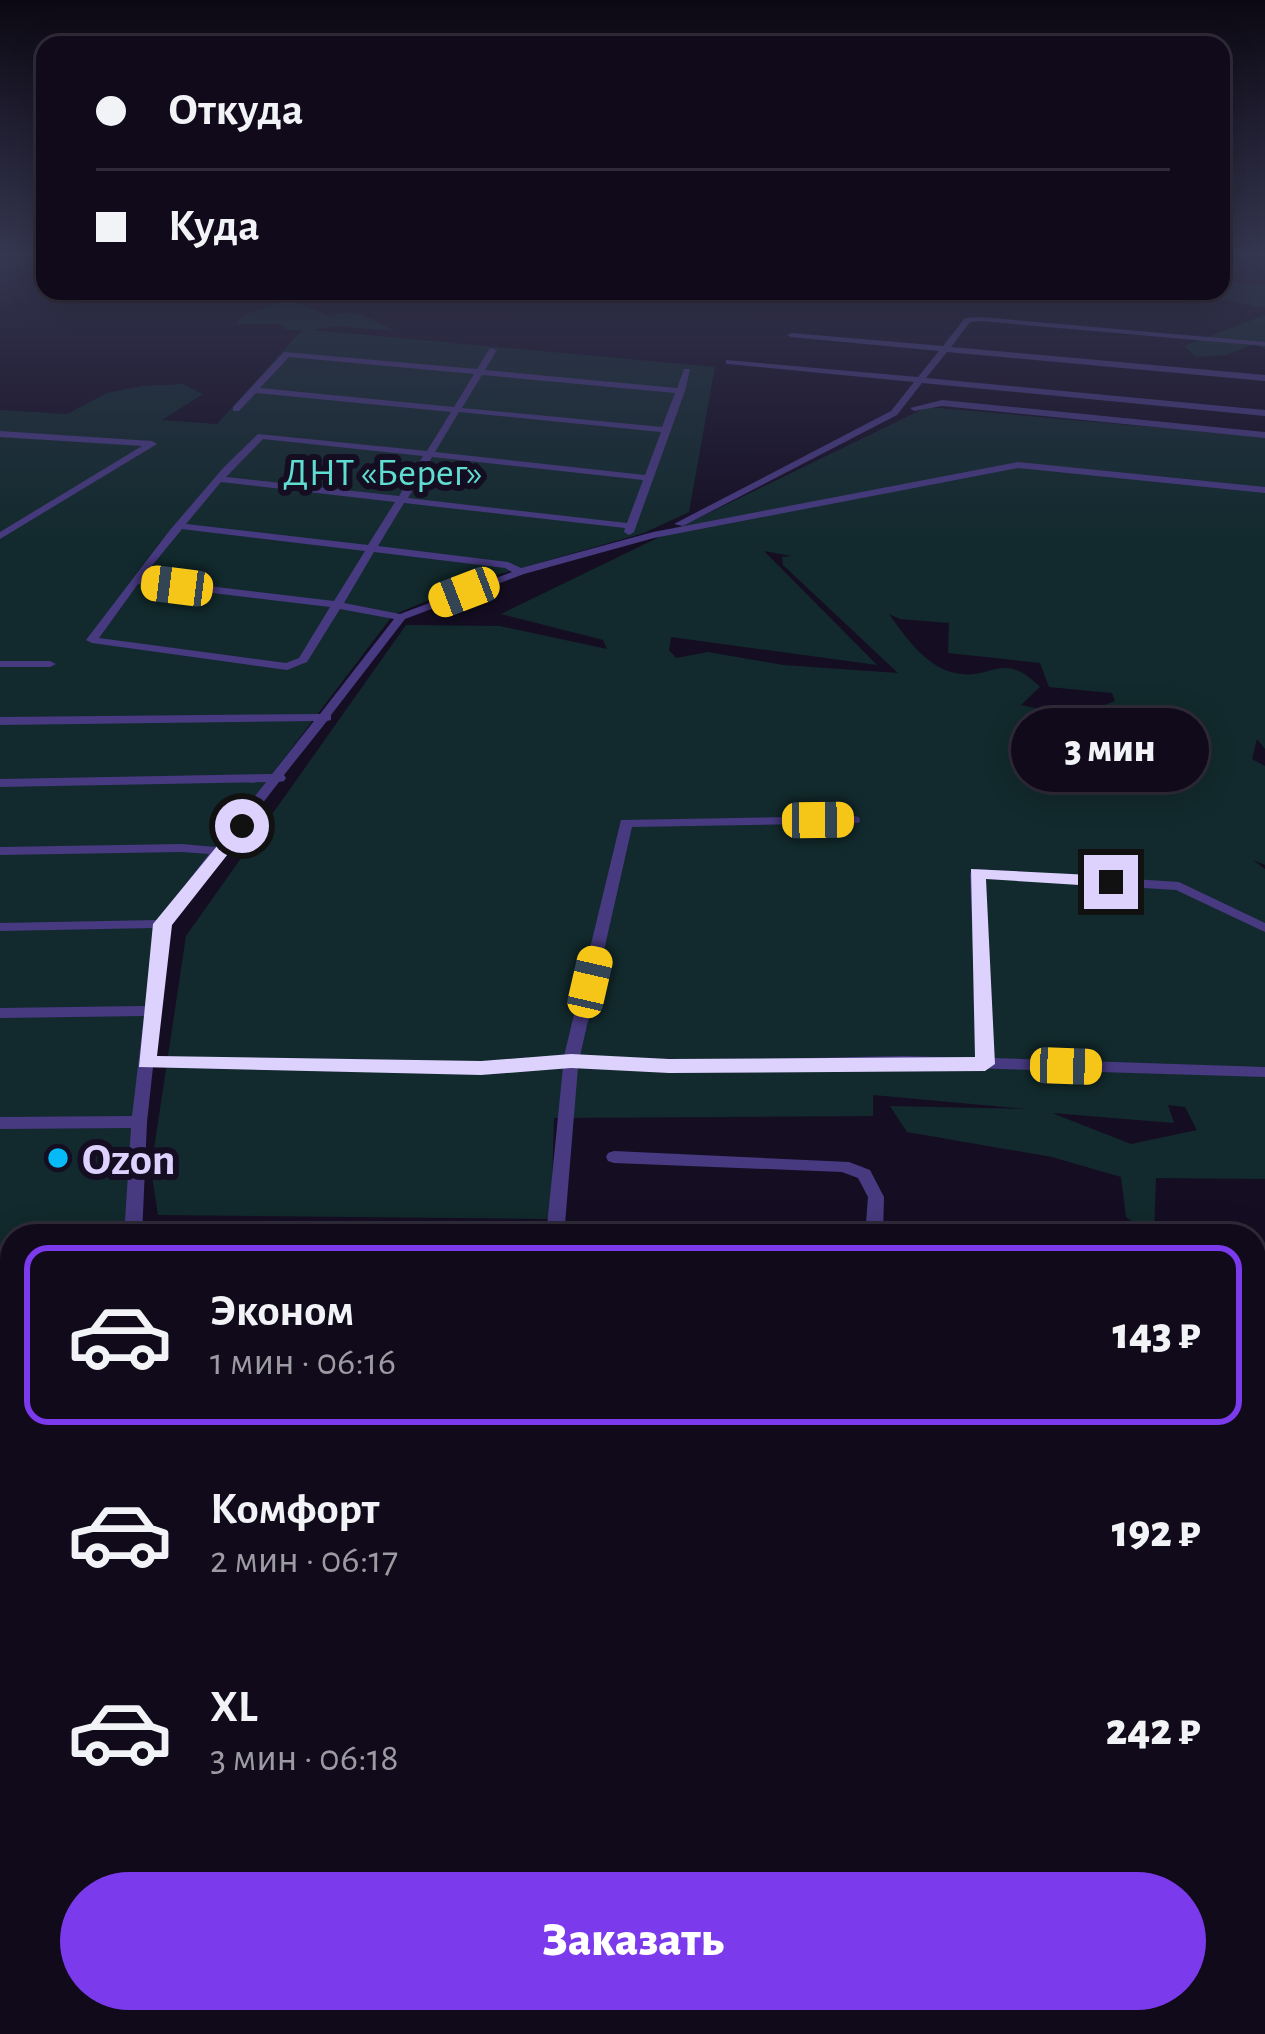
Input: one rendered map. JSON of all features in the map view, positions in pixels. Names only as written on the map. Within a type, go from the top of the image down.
[{"type":"street","points":[[492,351],[455,410],[431,454],[374,550],[295,667],[92,640],[220,479],[261,436],[431,454],[650,478]]},
{"type":"street","points":[[653,535],[895,413],[944,351]]},
{"type":"street","points":[[966,351],[1265,378]]},
{"type":"street","points":[[236,409],[287,354],[681,391]]},
{"type":"street","points":[[729,362],[1265,413]]},
{"type":"street","points":[[621,544],[632,526],[687,371]]},
{"type":"street","points":[[254,390],[667,430]]},
{"type":"street","points":[[914,408],[942,403],[1265,435]]},
{"type":"street","points":[[0,434],[152,443],[0,536]]},
{"type":"street","points":[[137,581],[401,617],[520,572],[653,535],[1018,465],[1265,490]]},
{"type":"street","points":[[220,479],[632,526]]},
{"type":"street","points":[[182,526],[508,565],[520,572]]},
{"type":"street","points":[[134,1224],[139,1122],[163,924],[401,617]]},
{"type":"street","points":[[0,664],[50,664]]},
{"type":"street","points":[[0,721],[327,717]]},
{"type":"street","points":[[0,783],[280,778]]},
{"type":"street","points":[[556,1224],[571,1061],[626,824],[854,820]]},
{"type":"street","points":[[0,851],[222,851]]},
{"type":"street","points":[[985,1064],[977,873],[1179,886],[1265,928]]},
{"type":"street","points":[[0,927],[163,924]]},
{"type":"street","points":[[0,1013],[151,1011]]},
{"type":"street","points":[[146,1062],[481,1068],[571,1061],[669,1066],[985,1064],[1265,1072]]},
{"type":"street","points":[[0,1123],[139,1122]]},
{"type":"street","points":[[614,1157],[843,1166],[864,1174],[876,1197],[875,1224]]},
{"type":"green space","name":"ДНТ «Берег»","points":[[283,351],[540,351],[715,367],[689,512],[644,533],[472,582],[393,615],[155,928],[126,1224],[0,1224],[0,410],[67,414],[107,393],[183,384],[203,394],[162,420],[217,424]]},
{"type":"green space","points":[[1189,351],[1236,351],[1226,355],[1196,357]]},
{"type":"green space","points":[[927,407],[1265,437],[1265,749],[1257,739],[1252,759],[1265,766],[1265,865],[1253,860],[1265,869],[1265,1179],[1156,1178],[1154,1224],[1136,1224],[1126,1217],[1121,1177],[1052,1157],[907,1132],[890,1106],[1027,1109],[873,1095],[873,1116],[554,1118],[551,1219],[158,1215],[151,1169],[186,936],[406,625],[500,626],[607,649],[603,640],[501,614]],"holes":[[[764,551],[791,556],[782,557],[783,565],[898,673],[783,665],[708,652],[676,658],[669,650],[671,637],[877,665]],[[889,614],[949,623],[948,653],[1040,663],[1049,687],[1112,693],[1115,701],[1068,711],[1021,705],[1040,687],[1028,676],[1008,668],[949,672],[919,652]],[[1168,1105],[1185,1107],[1197,1130],[1131,1144],[1052,1113],[1174,1123]]]},
{"type":"place","name":"Ozon","points":[[58,1158]]},
{"type":"route","points":[[242,826],[163,924],[146,1062],[481,1068],[571,1061],[669,1066],[985,1064],[977,873],[1111,882]]}]
